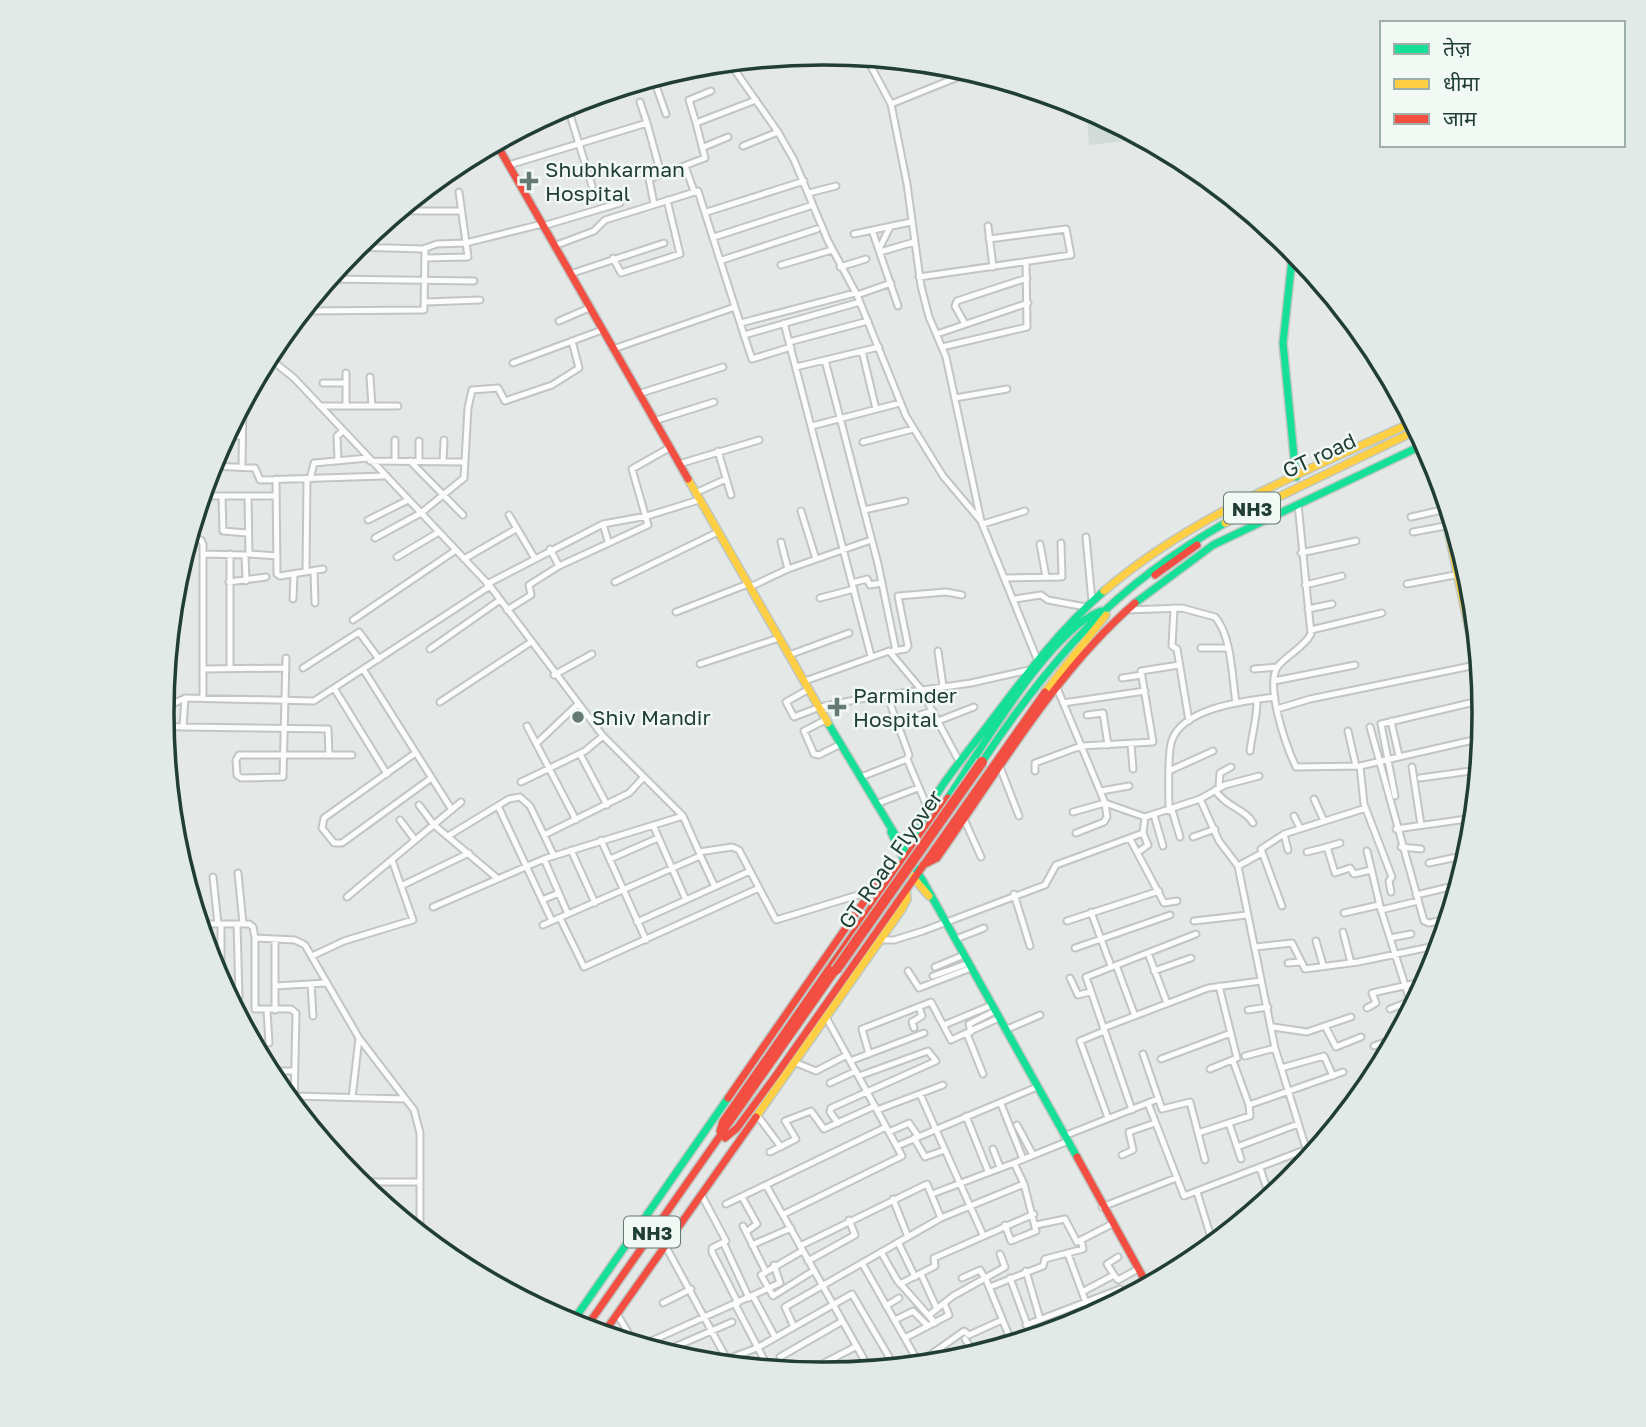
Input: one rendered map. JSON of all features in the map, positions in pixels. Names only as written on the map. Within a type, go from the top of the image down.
[{"type":"main road","points":[[500,151],[697,497],[861,777],[905,859],[919,873],[929,896],[956,939],[1143,1277]]},
{"type":"main road","points":[[1291,265],[1283,343],[1296,477]]},
{"type":"main road","points":[[722,1136],[723,1121],[905,859],[929,811],[960,763],[1037,659],[1089,604],[1185,534],[1296,477],[1404,426]]},
{"type":"main road","name":"GT road","points":[[1103,613],[1162,560],[1203,534],[1408,434]]},
{"type":"main road","name":"GT road","points":[[1103,613],[1164,566],[1204,541],[1411,440]]},
{"type":"main road","points":[[919,873],[937,858],[1057,688],[1108,626],[1162,580],[1213,545],[1415,449]]},
{"type":"main road","points":[[1449,544],[1462,605]]},
{"type":"main road","points":[[722,1136],[737,1128],[752,1108],[1062,667],[1103,622],[1103,613],[1091,612],[1053,650],[914,843]]},
{"type":"main road","name":"GT Road Flyover","points":[[722,1136],[984,763],[1041,676],[1103,613]]},
{"type":"main road","points":[[894,839],[914,843]]},
{"type":"main road","points":[[894,839],[895,874]]},
{"type":"main road","points":[[578,1314],[871,891],[884,875],[895,874]]},
{"type":"main road","points":[[609,1326],[905,904],[906,890]]},
{"type":"main road","name":"NH3","points":[[592,1319],[722,1136]]},
{"type":"main road","name":"NH3","points":[[597,1321],[722,1136]]},
{"type":"street","points":[[871,67],[891,104],[907,184],[919,276],[942,346],[982,522],[1037,659]]},
{"type":"street","points":[[735,70],[778,132],[804,181],[832,250],[868,321],[913,429],[943,477],[982,522]]},
{"type":"street","points":[[891,104],[955,78]]},
{"type":"street","points":[[656,87],[666,114]]},
{"type":"street","points":[[654,204],[649,180],[705,158],[689,100],[711,91]]},
{"type":"street","points":[[696,123],[756,100]]},
{"type":"street","points":[[640,102],[661,174]]},
{"type":"street","points":[[571,116],[592,186]]},
{"type":"street","points":[[509,166],[647,122]]},
{"type":"street","points":[[743,146],[778,132]]},
{"type":"street","points":[[704,147],[728,137]]},
{"type":"street","points":[[685,166],[694,191]]},
{"type":"street","points":[[707,212],[804,181]]},
{"type":"street","points":[[809,193],[836,186]]},
{"type":"street","points":[[554,246],[594,231],[607,219],[694,191],[700,193],[707,212],[752,359],[790,344],[868,321]]},
{"type":"street","points":[[425,258],[467,258],[459,192]]},
{"type":"street","points":[[613,258],[621,273],[680,254],[667,200]]},
{"type":"street","points":[[373,247],[425,248],[466,243],[620,203]]},
{"type":"street","points":[[714,237],[810,206]]},
{"type":"street","points":[[413,211],[461,211]]},
{"type":"street","points":[[854,234],[911,222]]},
{"type":"street","points":[[988,226],[993,267]]},
{"type":"street","points":[[880,251],[890,227]]},
{"type":"street","points":[[722,260],[817,229]]},
{"type":"street","points":[[872,230],[898,306]]},
{"type":"street","points":[[919,276],[1070,256],[1068,230],[989,239]]},
{"type":"street","points":[[880,251],[914,242]]},
{"type":"street","points":[[570,274],[664,243]]},
{"type":"street","points":[[315,311],[421,311],[426,308],[425,248]]},
{"type":"street","points":[[780,265],[832,250]]},
{"type":"street","points":[[840,267],[866,259]]},
{"type":"street","points":[[942,346],[1027,327],[1026,262]]},
{"type":"street","points":[[965,324],[955,306],[957,301],[1027,278]]},
{"type":"street","points":[[341,279],[474,281]]},
{"type":"street","points":[[741,323],[891,283]]},
{"type":"street","points":[[426,302],[480,300]]},
{"type":"street","points":[[744,335],[860,303]]},
{"type":"street","points":[[937,334],[1027,303]]},
{"type":"street","points":[[613,349],[735,307]]},
{"type":"street","points":[[559,321],[589,308]]},
{"type":"street","points":[[784,323],[871,656]]},
{"type":"street","points":[[513,363],[602,330]]},
{"type":"street","points":[[375,538],[421,513],[464,478],[468,408],[472,390],[498,388],[505,401],[557,382],[579,368],[572,341]]},
{"type":"street","points":[[796,367],[879,347]]},
{"type":"street","points":[[862,351],[876,409]]},
{"type":"street","points":[[825,360],[882,583],[892,651],[920,688],[960,763]]},
{"type":"street","points":[[278,363],[489,585],[577,705],[603,736],[683,817],[715,887]]},
{"type":"street","points":[[638,394],[723,367]]},
{"type":"street","points":[[346,373],[346,406]]},
{"type":"street","points":[[370,377],[372,406]]},
{"type":"street","points":[[323,383],[346,383]]},
{"type":"street","points":[[955,398],[1007,388]]},
{"type":"street","points":[[654,421],[714,402]]},
{"type":"street","points":[[812,426],[900,403]]},
{"type":"street","points":[[320,406],[398,405]]},
{"type":"street","points":[[242,425],[242,467]]},
{"type":"street","points":[[863,442],[913,429]]},
{"type":"street","points":[[338,461],[337,436],[343,431]]},
{"type":"street","points":[[237,436],[242,436]]},
{"type":"street","points":[[395,440],[395,461]]},
{"type":"street","points":[[443,440],[443,462]]},
{"type":"street","points":[[678,464],[760,440]]},
{"type":"street","points":[[419,441],[419,461]]},
{"type":"street","points":[[507,610],[531,595],[529,585],[559,566],[608,541],[648,525],[632,469],[669,448]]},
{"type":"street","points":[[718,452],[731,495]]},
{"type":"street","points":[[306,572],[309,479],[312,464],[369,460],[465,462]]},
{"type":"street","points":[[410,461],[463,515]]},
{"type":"street","points":[[223,466],[257,468],[260,480],[384,476]]},
{"type":"street","points":[[276,479],[278,576],[323,569]]},
{"type":"street","points":[[175,703],[185,698],[314,701],[534,557],[603,524],[647,516],[697,497],[726,479]]},
{"type":"street","points":[[212,496],[276,496]]},
{"type":"street","points":[[222,496],[223,531],[247,533]]},
{"type":"street","points":[[248,496],[249,555],[277,556]]},
{"type":"street","points":[[368,520],[408,499]]},
{"type":"street","points":[[864,510],[905,501]]},
{"type":"street","points":[[1254,669],[1277,667],[1308,640],[1311,630],[1298,504]]},
{"type":"street","points":[[801,511],[816,559]]},
{"type":"street","points":[[982,522],[1026,511]]},
{"type":"street","points":[[1411,517],[1439,511]]},
{"type":"street","points":[[509,516],[534,557]]},
{"type":"street","points":[[603,524],[608,541]]},
{"type":"street","points":[[1413,532],[1444,526]]},
{"type":"street","points":[[464,559],[516,530]]},
{"type":"street","points":[[397,556],[439,531]]},
{"type":"street","points":[[615,582],[718,532]]},
{"type":"street","points":[[1015,599],[1041,595],[1048,600],[1089,604],[1086,537]]},
{"type":"street","points":[[198,540],[202,541],[203,554],[204,698]]},
{"type":"street","points":[[676,612],[872,540]]},
{"type":"street","points":[[781,541],[788,569]]},
{"type":"street","points":[[1301,552],[1356,541]]},
{"type":"street","points":[[1040,544],[1046,578]]},
{"type":"street","points":[[1006,578],[1062,577],[1061,544]]},
{"type":"street","points":[[550,549],[559,566]]},
{"type":"street","points":[[353,620],[456,550]]},
{"type":"street","points":[[203,554],[246,556],[246,580]]},
{"type":"street","points":[[230,554],[230,668]]},
{"type":"street","points":[[314,571],[315,603]]},
{"type":"street","points":[[293,599],[294,574]]},
{"type":"street","points":[[1407,584],[1455,575]]},
{"type":"street","points":[[1305,585],[1342,576]]},
{"type":"street","points":[[229,582],[266,577]]},
{"type":"street","points":[[820,598],[867,579],[870,585],[882,583]]},
{"type":"street","points":[[962,595],[946,592],[898,596],[908,646],[906,649],[871,656],[807,685],[786,702],[793,716],[820,707],[1029,670]]},
{"type":"street","points":[[430,649],[500,600]]},
{"type":"street","points":[[1308,610],[1332,604]]},
{"type":"street","points":[[1127,610],[1174,608],[1215,617],[1222,627],[1236,703]]},
{"type":"street","points":[[1174,608],[1172,644],[1177,649],[1189,721]]},
{"type":"street","points":[[1311,630],[1382,613]]},
{"type":"street","points":[[303,668],[359,632],[379,659]]},
{"type":"street","points":[[789,655],[849,634]]},
{"type":"street","points":[[700,664],[779,638]]},
{"type":"street","points":[[440,702],[531,642]]},
{"type":"street","points":[[1201,648],[1227,648]]},
{"type":"street","points":[[938,651],[943,685]]},
{"type":"street","points":[[554,675],[592,654]]},
{"type":"street","points":[[286,658],[285,757],[281,778],[242,778],[237,775],[237,756],[285,757],[352,755]]},
{"type":"street","points":[[1035,771],[1035,763],[1083,746],[1153,741],[1142,675],[1144,670],[1179,665]]},
{"type":"street","points":[[1274,681],[1355,665]]},
{"type":"street","points":[[1277,709],[1323,696],[1470,666]]},
{"type":"street","points":[[1277,667],[1274,681],[1277,709],[1298,769],[1358,766],[1471,740]]},
{"type":"street","points":[[203,668],[286,668]]},
{"type":"street","points":[[363,669],[414,754],[452,810]]},
{"type":"street","points":[[1122,678],[1142,675]]},
{"type":"street","points":[[334,688],[387,774]]},
{"type":"street","points":[[1057,688],[1105,803],[1106,821],[1076,833]]},
{"type":"street","points":[[1063,703],[1145,691]]},
{"type":"street","points":[[1180,837],[1171,811],[1173,736],[1189,721],[1212,709],[1275,697]]},
{"type":"street","points":[[183,727],[185,698]]},
{"type":"street","points":[[1250,751],[1252,732],[1256,726],[1257,701]]},
{"type":"street","points":[[1395,796],[1380,725],[1471,703]]},
{"type":"street","points":[[537,743],[577,705]]},
{"type":"street","points":[[891,706],[909,755],[907,759],[929,811]]},
{"type":"street","points":[[938,721],[974,707]]},
{"type":"street","points":[[897,722],[933,711]]},
{"type":"street","points":[[1087,715],[1103,713],[1108,745]]},
{"type":"street","points":[[798,716],[805,730],[803,735],[815,755],[841,744]]},
{"type":"street","points":[[805,730],[827,719]]},
{"type":"street","points":[[1391,721],[1399,756]]},
{"type":"street","points":[[527,726],[576,820]]},
{"type":"street","points":[[175,727],[328,729],[329,755]]},
{"type":"street","points":[[1370,727],[1401,847],[1425,922],[1438,920]]},
{"type":"street","points":[[1348,732],[1366,808],[1392,877],[1389,881],[1391,892]]},
{"type":"street","points":[[521,782],[580,754],[603,736]]},
{"type":"street","points":[[1131,744],[1133,769]]},
{"type":"street","points":[[1171,770],[1213,751]]},
{"type":"street","points":[[414,754],[322,820],[321,826],[334,843],[342,843],[430,779]]},
{"type":"street","points":[[580,754],[607,805]]},
{"type":"street","points":[[861,777],[907,759]]},
{"type":"street","points":[[1000,767],[1019,816]]},
{"type":"street","points":[[1231,767],[1221,771],[1217,789],[1230,807],[1249,815],[1253,823]]},
{"type":"street","points":[[1412,767],[1421,825]]},
{"type":"street","points":[[1420,778],[1469,771]]},
{"type":"street","points":[[1073,812],[1105,803],[1144,817],[1171,811],[1217,789],[1259,776]]},
{"type":"street","points":[[544,835],[634,790],[643,778]]},
{"type":"street","points":[[1101,790],[1129,786]]},
{"type":"street","points":[[876,804],[918,788]]},
{"type":"street","points":[[448,836],[513,797],[523,799],[554,856]]},
{"type":"street","points":[[1200,799],[1222,845],[1238,866],[1273,1027],[1275,1048],[1306,1146]]},
{"type":"street","points":[[1314,799],[1324,821]]},
{"type":"street","points":[[347,897],[461,802]]},
{"type":"street","points":[[419,805],[434,825],[497,878]]},
{"type":"street","points":[[498,806],[552,921]]},
{"type":"street","points":[[1282,906],[1261,849],[1284,834],[1366,808]]},
{"type":"street","points":[[1154,815],[1163,846]]},
{"type":"street","points":[[1294,816],[1300,828]]},
{"type":"street","points":[[433,907],[544,859],[683,817]]},
{"type":"street","points":[[1141,850],[1148,845],[1143,833],[1144,817]]},
{"type":"street","points":[[964,819],[981,857]]},
{"type":"street","points":[[400,820],[415,840]]},
{"type":"street","points":[[1396,829],[1462,820]]},
{"type":"street","points":[[653,825],[686,900]]},
{"type":"street","points":[[1193,837],[1215,830]]},
{"type":"street","points":[[880,940],[901,938],[1047,884],[1050,871],[1056,865],[1143,833]]},
{"type":"street","points":[[1284,834],[1288,850]]},
{"type":"street","points":[[610,859],[658,838]]},
{"type":"street","points":[[1130,839],[1165,904],[1177,901]]},
{"type":"street","points":[[601,840],[646,940]]},
{"type":"street","points":[[1307,852],[1340,842]]},
{"type":"street","points":[[1327,846],[1334,872],[1350,868],[1354,874],[1371,870]]},
{"type":"street","points":[[1401,847],[1421,849]]},
{"type":"street","points":[[543,925],[699,854],[735,848],[776,920],[871,891]]},
{"type":"street","points":[[571,850],[595,903]]},
{"type":"street","points":[[1367,851],[1380,908],[1408,993]]},
{"type":"street","points":[[401,886],[469,853]]},
{"type":"street","points":[[1238,866],[1262,853]]},
{"type":"street","points":[[1429,863],[1455,857]]},
{"type":"street","points":[[544,859],[568,914]]},
{"type":"street","points":[[312,956],[344,941],[413,920],[392,860]]},
{"type":"street","points":[[637,922],[750,872]]},
{"type":"street","points":[[238,873],[239,996]]},
{"type":"street","points":[[213,877],[220,951]]},
{"type":"street","points":[[560,918],[582,967],[760,888]]},
{"type":"street","points":[[1344,913],[1380,908],[1448,888]]},
{"type":"street","points":[[1068,921],[1159,891]]},
{"type":"street","points":[[542,900],[559,893]]},
{"type":"street","points":[[1014,894],[1030,946]]},
{"type":"street","points":[[1091,912],[1135,1016]]},
{"type":"street","points":[[1075,948],[1170,915]]},
{"type":"street","points":[[1194,922],[1247,915]]},
{"type":"street","points":[[210,924],[252,925],[255,938],[255,1009],[295,1011],[294,1088]]},
{"type":"street","points":[[956,939],[984,928]]},
{"type":"street","points":[[1343,932],[1350,963]]},
{"type":"street","points":[[1132,1110],[1090,992],[1087,976],[1196,934]]},
{"type":"street","points":[[1390,938],[1411,934]]},
{"type":"street","points":[[255,938],[298,941],[312,956],[359,1038],[405,1099],[420,1124],[420,1221]]},
{"type":"street","points":[[275,939],[275,1010]]},
{"type":"street","points":[[1316,941],[1323,965]]},
{"type":"street","points":[[1255,947],[1292,943],[1305,969],[1428,947]]},
{"type":"street","points":[[1148,953],[1167,1003]]},
{"type":"street","points":[[1154,971],[1191,958]]},
{"type":"street","points":[[935,967],[968,962]]},
{"type":"street","points":[[908,971],[919,988],[968,962]]},
{"type":"street","points":[[933,976],[968,962]]},
{"type":"street","points":[[1288,963],[1301,962]]},
{"type":"street","points":[[1070,978],[1078,995],[1090,992]]},
{"type":"street","points":[[1108,1118],[1080,1041],[1167,1003],[1219,986],[1261,981]]},
{"type":"street","points":[[275,986],[326,983]]},
{"type":"street","points":[[312,984],[313,1016]]},
{"type":"street","points":[[1367,1008],[1376,1003],[1372,993],[1412,984]]},
{"type":"street","points":[[1210,1069],[1233,1061],[1237,1056],[1219,986]]},
{"type":"street","points":[[869,1054],[862,1028],[934,1003],[951,1040],[969,1033]]},
{"type":"street","points":[[1390,1009],[1402,1006]]},
{"type":"street","points":[[914,1028],[912,1022],[922,1016],[919,1007]]},
{"type":"street","points":[[1248,1010],[1268,1007]]},
{"type":"street","points":[[267,1010],[269,1042]]},
{"type":"street","points":[[944,1025],[995,1011]]},
{"type":"street","points":[[983,1074],[969,1033],[969,1024],[995,1011]]},
{"type":"street","points":[[1005,1030],[1040,1015]]},
{"type":"street","points":[[784,1214],[901,1158],[888,1129],[826,1017]]},
{"type":"street","points":[[1273,1027],[1307,1032],[1351,1017]]},
{"type":"street","points":[[1325,1026],[1336,1047],[1361,1037]]},
{"type":"street","points":[[794,1062],[816,1071],[925,1032]]},
{"type":"street","points":[[1161,1059],[1231,1033]]},
{"type":"street","points":[[352,1098],[359,1038]]},
{"type":"street","points":[[1374,1046],[1382,1043]]},
{"type":"street","points":[[1245,1056],[1275,1048]]},
{"type":"street","points":[[830,1083],[931,1052],[935,1064],[830,1109],[838,1123]]},
{"type":"street","points":[[1143,1054],[1163,1109],[1189,1101],[1205,1160]]},
{"type":"street","points":[[1280,1068],[1324,1056],[1333,1076]]},
{"type":"street","points":[[1198,1133],[1251,1116],[1233,1061]]},
{"type":"street","points":[[282,1071],[295,1071]]},
{"type":"street","points":[[1249,1105],[1343,1072]]},
{"type":"street","points":[[770,1153],[796,1139],[784,1122],[809,1111],[824,1129],[943,1085]]},
{"type":"street","points":[[897,1146],[1037,1087]]},
{"type":"street","points":[[920,1094],[983,1235]]},
{"type":"street","points":[[303,1101],[405,1099]]},
{"type":"street","points":[[932,1194],[1034,1155],[1108,1118],[1158,1100]]},
{"type":"street","points":[[1148,1103],[1184,1196],[1301,1151]]},
{"type":"street","points":[[1001,1104],[1023,1159]]},
{"type":"street","points":[[757,1115],[780,1147]]},
{"type":"street","points":[[966,1116],[988,1171]]},
{"type":"street","points":[[726,1204],[888,1129],[909,1123],[925,1157],[945,1150]]},
{"type":"street","points":[[1229,1123],[1241,1158]]},
{"type":"street","points":[[1122,1155],[1133,1150],[1129,1132],[1155,1124]]},
{"type":"street","points":[[1237,1147],[1298,1124]]},
{"type":"street","points":[[1017,1125],[1034,1155]]},
{"type":"street","points":[[993,1149],[1000,1167]]},
{"type":"street","points":[[1005,1225],[1010,1241],[1037,1231],[1024,1184],[1014,1163]]},
{"type":"street","points":[[1260,1168],[1266,1187]]},
{"type":"street","points":[[1102,1207],[1176,1178]]},
{"type":"street","points":[[375,1182],[420,1182]]},
{"type":"street","points":[[813,1270],[773,1296],[761,1274],[849,1220],[927,1184],[941,1218]]},
{"type":"street","points":[[793,1325],[784,1308],[820,1285],[941,1218],[1024,1184]]},
{"type":"street","points":[[766,1185],[863,1361]]},
{"type":"street","points":[[1197,1192],[1210,1234]]},
{"type":"street","points":[[701,1194],[751,1297],[775,1337]]},
{"type":"street","points":[[742,1197],[757,1224],[744,1229],[765,1270]]},
{"type":"street","points":[[893,1199],[908,1237]]},
{"type":"street","points":[[900,1284],[936,1265],[935,1257],[1034,1214]]},
{"type":"street","points":[[1019,1219],[1024,1236]]},
{"type":"street","points":[[1036,1225],[1065,1219],[1076,1241],[1112,1224]]},
{"type":"street","points":[[807,1261],[855,1235],[849,1220]]},
{"type":"street","points":[[752,1245],[791,1228]]},
{"type":"street","points":[[989,1287],[1044,1265],[1045,1259],[1084,1249],[1081,1240]]},
{"type":"street","points":[[898,1242],[937,1309]]},
{"type":"street","points":[[724,1244],[713,1247],[712,1252],[763,1359]]},
{"type":"street","points":[[665,1245],[706,1316],[724,1355]]},
{"type":"street","points":[[881,1252],[900,1284],[935,1323]]},
{"type":"street","points":[[929,1315],[985,1277],[1005,1267],[1000,1254]]},
{"type":"street","points":[[1068,1254],[1087,1306]]},
{"type":"street","points":[[1118,1257],[1107,1264],[1118,1280],[1138,1269]]},
{"type":"street","points":[[862,1263],[915,1356]]},
{"type":"street","points":[[654,1340],[781,1282],[774,1265]]},
{"type":"street","points":[[962,1278],[980,1270],[1009,1335]]},
{"type":"street","points":[[1026,1271],[1040,1319]]},
{"type":"street","points":[[1082,1292],[1114,1275]]},
{"type":"street","points":[[1010,1278],[1028,1329]]},
{"type":"street","points":[[663,1303],[691,1289]]},
{"type":"street","points":[[1026,1325],[1120,1289]]},
{"type":"street","points":[[738,1357],[830,1304],[853,1294],[890,1359]]},
{"type":"street","points":[[887,1306],[899,1298]]},
{"type":"street","points":[[905,1338],[951,1313],[944,1303]]},
{"type":"street","points":[[895,1320],[913,1311],[928,1326]]},
{"type":"street","points":[[617,1314],[628,1332]]},
{"type":"street","points":[[937,1352],[964,1331],[970,1335],[1002,1320]]},
{"type":"street","points":[[678,1346],[732,1322]]},
{"type":"street","points":[[780,1357],[841,1322]]},
{"type":"street","points":[[965,1339],[969,1345]]},
{"type":"street","points":[[826,1362],[855,1347]]},
{"type":"shaded area","points":[[1087,121],[1126,141],[1089,145]]},
{"type":"traffic: fast","points":[[1291,265],[1283,343],[1296,477]]},
{"type":"traffic: fast","points":[[1135,603],[1213,545],[1415,449]]},
{"type":"traffic: fast","points":[[982,762],[1034,689],[1088,627],[1150,572],[1225,523]]},
{"type":"traffic: fast","points":[[914,847],[925,816],[951,773],[1039,659],[1104,591]]},
{"type":"traffic: fast","points":[[948,798],[1038,666],[1060,641],[1081,623],[1101,611]]},
{"type":"traffic: fast","points":[[828,723],[923,881],[1077,1157]]},
{"type":"traffic: fast","points":[[891,832],[905,862]]},
{"type":"traffic: fast","points":[[578,1314],[728,1098]]},
{"type":"traffic: slow","points":[[1104,591],[1175,539],[1213,517],[1252,496],[1404,426]]},
{"type":"traffic: slow","points":[[1225,523],[1408,434]]},
{"type":"traffic: slow","points":[[688,479],[828,723]]},
{"type":"traffic: slow","points":[[1045,692],[1106,615]]},
{"type":"traffic: slow","points":[[912,876],[929,896]]},
{"type":"traffic: slow","points":[[756,1117],[902,909],[907,899],[906,890]]},
{"type":"traffic: jam","points":[[501,151],[688,479]]},
{"type":"traffic: jam","points":[[1155,575],[1197,545]]},
{"type":"traffic: jam","points":[[923,865],[937,858],[1053,691],[1106,630],[1135,603]]},
{"type":"traffic: jam","points":[[725,1138],[737,1128],[774,1078],[1045,692]]},
{"type":"traffic: jam","points":[[836,970],[982,762]]},
{"type":"traffic: jam","points":[[720,1131],[723,1121],[948,798]]},
{"type":"traffic: jam","points":[[728,1098],[881,877],[888,873],[894,875]]},
{"type":"traffic: jam","points":[[592,1319],[836,970]]},
{"type":"traffic: jam","points":[[609,1326],[756,1117]]},
{"type":"traffic: jam","points":[[1077,1157],[1143,1277]]},
{"type":"place","name":"Shubhkarman Hospital","points":[[529,181]]},
{"type":"place","name":"Parminder Hospital","points":[[837,707]]},
{"type":"place","name":"Shiv Mandir","points":[[578,717]]}]
